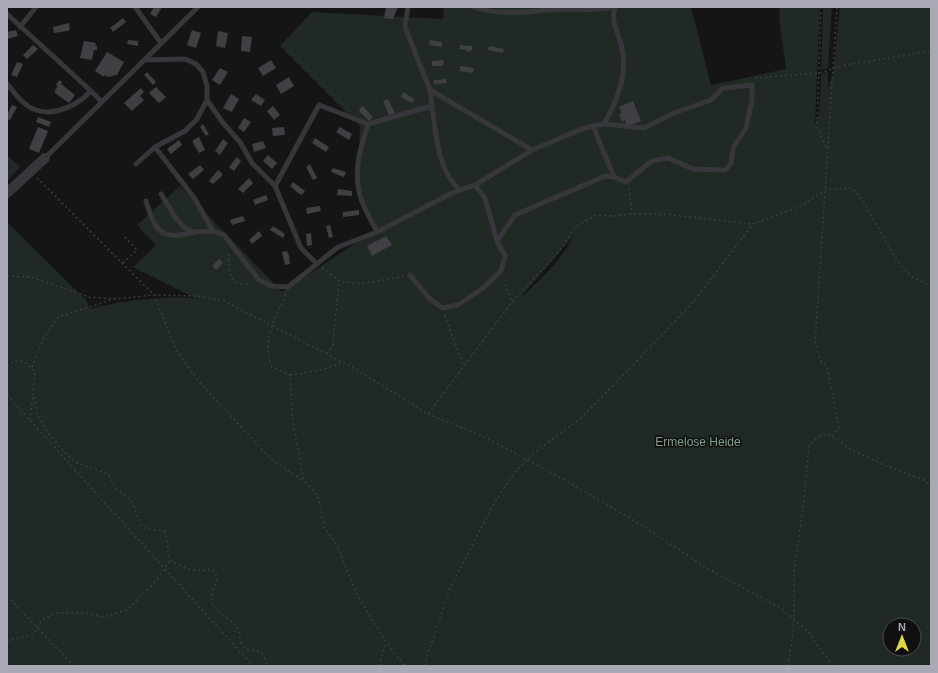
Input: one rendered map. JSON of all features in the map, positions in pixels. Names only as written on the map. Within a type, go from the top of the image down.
[{"type":"street","points":[[7,193],[45,158]]},
{"type":"lane","points":[[20,27],[36,7]]},
{"type":"lane","points":[[135,7],[161,43]]},
{"type":"lane","points":[[45,158],[198,7]]},
{"type":"lane","points":[[408,7],[405,27],[430,90],[437,141],[445,171],[452,183],[459,189]]},
{"type":"lane","points":[[472,7],[500,13],[515,14],[532,9],[612,7]]},
{"type":"lane","points":[[604,124],[620,88],[624,70],[622,49],[612,15],[615,7]]},
{"type":"lane","points":[[7,14],[102,102]]},
{"type":"lane","points":[[136,164],[155,147],[185,130],[197,119],[207,100],[207,86],[203,72],[196,64],[185,59],[145,60]]},
{"type":"lane","points":[[7,84],[23,103],[30,108],[49,113],[82,100],[91,91]]},
{"type":"lane","points":[[146,201],[152,222],[160,232],[170,236],[213,231],[224,235],[259,280],[272,286],[288,286],[338,247],[377,232],[459,189],[475,185],[532,150],[582,129],[593,126],[604,124],[644,128],[674,113],[711,100],[723,88],[752,86],[752,100],[746,128],[734,148],[731,164],[725,170],[693,169],[668,158],[652,161],[626,182],[614,177],[605,176],[515,215],[497,241]]},
{"type":"lane","points":[[430,90],[532,150]]},
{"type":"lane","points":[[207,100],[223,123],[240,142],[252,163],[275,186],[301,248],[317,264]]},
{"type":"lane","points":[[275,186],[319,105],[368,124],[432,106]]},
{"type":"lane","points":[[368,124],[359,151],[357,169],[359,193],[377,232]]},
{"type":"lane","points":[[593,126],[614,177]]},
{"type":"lane","points":[[155,147],[195,200],[213,231]]},
{"type":"lane","points":[[410,275],[430,299],[442,308],[458,305],[482,289],[501,271],[505,256],[497,241],[485,198],[475,185]]},
{"type":"lane","points":[[161,194],[177,220],[189,230],[196,232]]},
{"type":"path","points":[[821,7],[817,127],[828,150]]},
{"type":"path","points":[[832,436],[839,428],[827,368],[821,361],[816,344],[836,7]]},
{"type":"path","points":[[752,86],[753,78],[819,73],[845,65],[931,51]]},
{"type":"path","points":[[30,171],[154,295],[176,350],[200,383],[271,460],[304,481],[318,496],[324,527],[337,545],[356,593],[378,626],[386,642],[405,666]]},
{"type":"path","points":[[626,182],[630,191],[632,214]]},
{"type":"path","points":[[428,414],[512,302],[558,254],[575,227],[596,215],[616,216],[632,214],[664,214],[753,224],[801,206],[826,190],[852,188],[863,201],[897,261],[912,277],[931,286]]},
{"type":"path","points":[[424,666],[450,588],[493,505],[514,473],[534,452],[581,418],[635,363],[695,300],[753,224]]},
{"type":"path","points":[[123,263],[137,250],[124,235]]},
{"type":"path","points":[[230,242],[229,268],[232,277],[237,283],[244,285],[259,280]]},
{"type":"path","points":[[317,264],[339,281],[360,284],[410,275]]},
{"type":"path","points":[[501,271],[512,302]]},
{"type":"path","points":[[7,276],[30,277],[89,297],[116,299],[174,294],[213,298],[241,309],[342,362],[428,414],[482,436],[528,460],[620,512],[708,569],[782,609],[811,634],[814,641],[834,666]]},
{"type":"path","points":[[327,354],[332,344],[339,281]]},
{"type":"path","points":[[288,286],[268,336],[268,355],[272,367],[290,375],[304,374],[333,367],[342,362]]},
{"type":"path","points":[[32,368],[44,337],[58,317],[116,299]]},
{"type":"path","points":[[442,308],[463,367]]},
{"type":"path","points":[[7,366],[14,361],[20,361],[25,362],[32,368],[35,378],[34,397],[30,421]]},
{"type":"path","points":[[290,375],[293,423],[304,481]]},
{"type":"path","points":[[7,395],[253,666]]},
{"type":"path","points":[[34,397],[38,416],[49,434],[67,455],[77,463],[108,474],[116,488],[132,502],[142,526],[147,529],[164,531],[167,538],[167,548],[170,560],[186,568],[202,570],[211,569],[215,571],[217,577],[212,603],[222,615],[236,625],[241,644],[246,649],[260,651],[266,657],[268,666]]},
{"type":"path","points":[[788,666],[794,619],[794,571],[803,509],[809,446],[818,437],[827,434],[848,448],[884,465],[924,480],[931,486]]},
{"type":"path","points":[[7,641],[34,634],[42,620],[56,613],[84,613],[104,617],[127,610],[157,580],[170,560]]},
{"type":"path","points":[[7,596],[74,666]]},
{"type":"path","points":[[379,666],[386,642]]},
{"type":"green space","name":"Ermelose Heide","points":[[444,7],[691,7],[711,85],[786,69],[779,17],[780,7],[820,7],[815,124],[819,115],[821,74],[828,71],[828,88],[833,75],[840,7],[931,7],[931,666],[7,666],[7,222],[86,300],[90,309],[142,299],[195,298],[133,267],[156,245],[137,225],[180,186],[282,292],[374,231],[357,191],[360,126],[280,46],[312,12],[443,19]],"holes":[[[573,236],[569,245],[557,262],[520,298]]]},
{"type":"green space","points":[[823,7],[832,7],[828,68],[821,70]]},
{"type":"green space","points":[[7,155],[20,167],[7,181]]},
{"type":"building","points":[[154,7],[162,7],[156,17],[150,14]]},
{"type":"building","points":[[386,7],[398,7],[393,19],[384,18]]},
{"type":"building","points":[[123,18],[126,22],[113,32],[110,28]]},
{"type":"building","points":[[69,23],[70,30],[54,33],[53,27]]},
{"type":"building","points":[[16,30],[18,36],[7,39],[7,32]]},
{"type":"building","points":[[192,30],[201,33],[196,48],[187,45]]},
{"type":"building","points":[[218,31],[228,33],[225,48],[216,46]]},
{"type":"building","points":[[242,36],[252,37],[250,52],[241,51]]},
{"type":"building","points":[[128,40],[138,41],[138,46],[127,44]]},
{"type":"building","points":[[430,40],[442,42],[442,47],[429,45]]},
{"type":"building","points":[[84,41],[96,43],[95,46],[97,46],[97,50],[94,50],[92,60],[80,58]]},
{"type":"building","points":[[33,45],[38,49],[27,59],[23,55]]},
{"type":"building","points":[[460,45],[472,46],[472,50],[467,52],[467,50],[459,49]]},
{"type":"building","points":[[489,46],[504,49],[503,53],[488,50]]},
{"type":"building","points":[[107,52],[124,62],[117,75],[108,77],[105,75],[104,77],[95,71]]},
{"type":"building","points":[[271,60],[276,68],[263,76],[258,68]]},
{"type":"building","points":[[444,60],[443,66],[432,66],[432,61]]},
{"type":"building","points":[[17,62],[23,64],[17,77],[11,75]]},
{"type":"building","points":[[460,66],[474,68],[473,73],[460,71]]},
{"type":"building","points":[[220,68],[228,72],[220,85],[212,80]]},
{"type":"building","points":[[147,72],[156,82],[153,85],[144,75]]},
{"type":"building","points":[[289,77],[294,86],[281,94],[276,85]]},
{"type":"building","points":[[446,79],[446,83],[434,84],[434,80]]},
{"type":"building","points":[[59,80],[62,82],[61,84],[75,95],[69,103],[55,93],[58,86],[56,85]]},
{"type":"building","points":[[156,87],[166,97],[159,103],[149,93]]},
{"type":"building","points":[[141,88],[144,92],[140,96],[144,100],[132,111],[124,103]]},
{"type":"building","points":[[403,92],[415,99],[412,103],[401,97]]},
{"type":"building","points":[[231,94],[239,99],[232,112],[223,108]]},
{"type":"building","points":[[256,94],[265,100],[261,106],[251,100]]},
{"type":"building","points":[[388,99],[395,113],[389,115],[383,101]]},
{"type":"building","points":[[633,101],[641,121],[627,127],[625,120],[622,122],[619,114],[622,113],[619,107]]},
{"type":"building","points":[[12,105],[17,107],[10,120],[7,119],[7,115]]},
{"type":"building","points":[[273,106],[280,115],[274,120],[267,111]]},
{"type":"building","points":[[363,106],[373,117],[369,121],[360,112],[359,109]]},
{"type":"building","points":[[38,117],[51,122],[49,127],[36,122]]},
{"type":"building","points":[[244,118],[251,122],[244,132],[238,128]]},
{"type":"building","points":[[203,124],[209,134],[206,136],[200,127]]},
{"type":"building","points":[[38,127],[48,131],[39,153],[29,149]]},
{"type":"building","points":[[284,127],[285,135],[273,136],[272,128]]},
{"type":"building","points":[[340,127],[352,134],[349,140],[336,132]]},
{"type":"building","points":[[199,137],[205,150],[199,153],[193,143],[193,140]]},
{"type":"building","points":[[315,138],[329,147],[326,152],[312,143]]},
{"type":"building","points":[[223,139],[228,143],[220,155],[215,151]]},
{"type":"building","points":[[179,140],[182,145],[171,154],[167,149]]},
{"type":"building","points":[[263,141],[266,148],[254,152],[252,144]]},
{"type":"building","points":[[268,155],[277,163],[272,169],[263,161]]},
{"type":"building","points":[[237,157],[241,161],[234,171],[229,167]]},
{"type":"building","points":[[310,164],[317,178],[313,180],[306,167]]},
{"type":"building","points":[[200,165],[204,170],[193,179],[188,174]]},
{"type":"building","points":[[333,168],[346,172],[344,177],[331,172]]},
{"type":"building","points":[[218,170],[222,173],[222,176],[213,184],[209,181]]},
{"type":"building","points":[[249,178],[253,183],[243,193],[238,189]]},
{"type":"building","points":[[293,182],[305,191],[302,195],[290,186]]},
{"type":"building","points":[[338,189],[352,191],[352,196],[337,195]]},
{"type":"building","points":[[266,195],[268,200],[255,205],[253,200]]},
{"type":"building","points":[[320,206],[321,211],[307,214],[306,208]]},
{"type":"building","points":[[359,210],[359,215],[343,217],[343,212]]},
{"type":"building","points":[[243,216],[245,221],[232,225],[230,220]]},
{"type":"building","points":[[330,225],[333,237],[329,238],[326,226]]},
{"type":"building","points":[[273,226],[285,234],[283,238],[270,230]]},
{"type":"building","points":[[259,231],[262,236],[252,244],[249,240]]},
{"type":"building","points":[[311,233],[312,245],[307,246],[306,234]]},
{"type":"building","points":[[386,236],[392,245],[372,256],[367,246]]},
{"type":"building","points":[[287,251],[290,258],[290,264],[285,265],[282,252]]},
{"type":"building","points":[[219,259],[223,263],[216,270],[212,266]]}]
